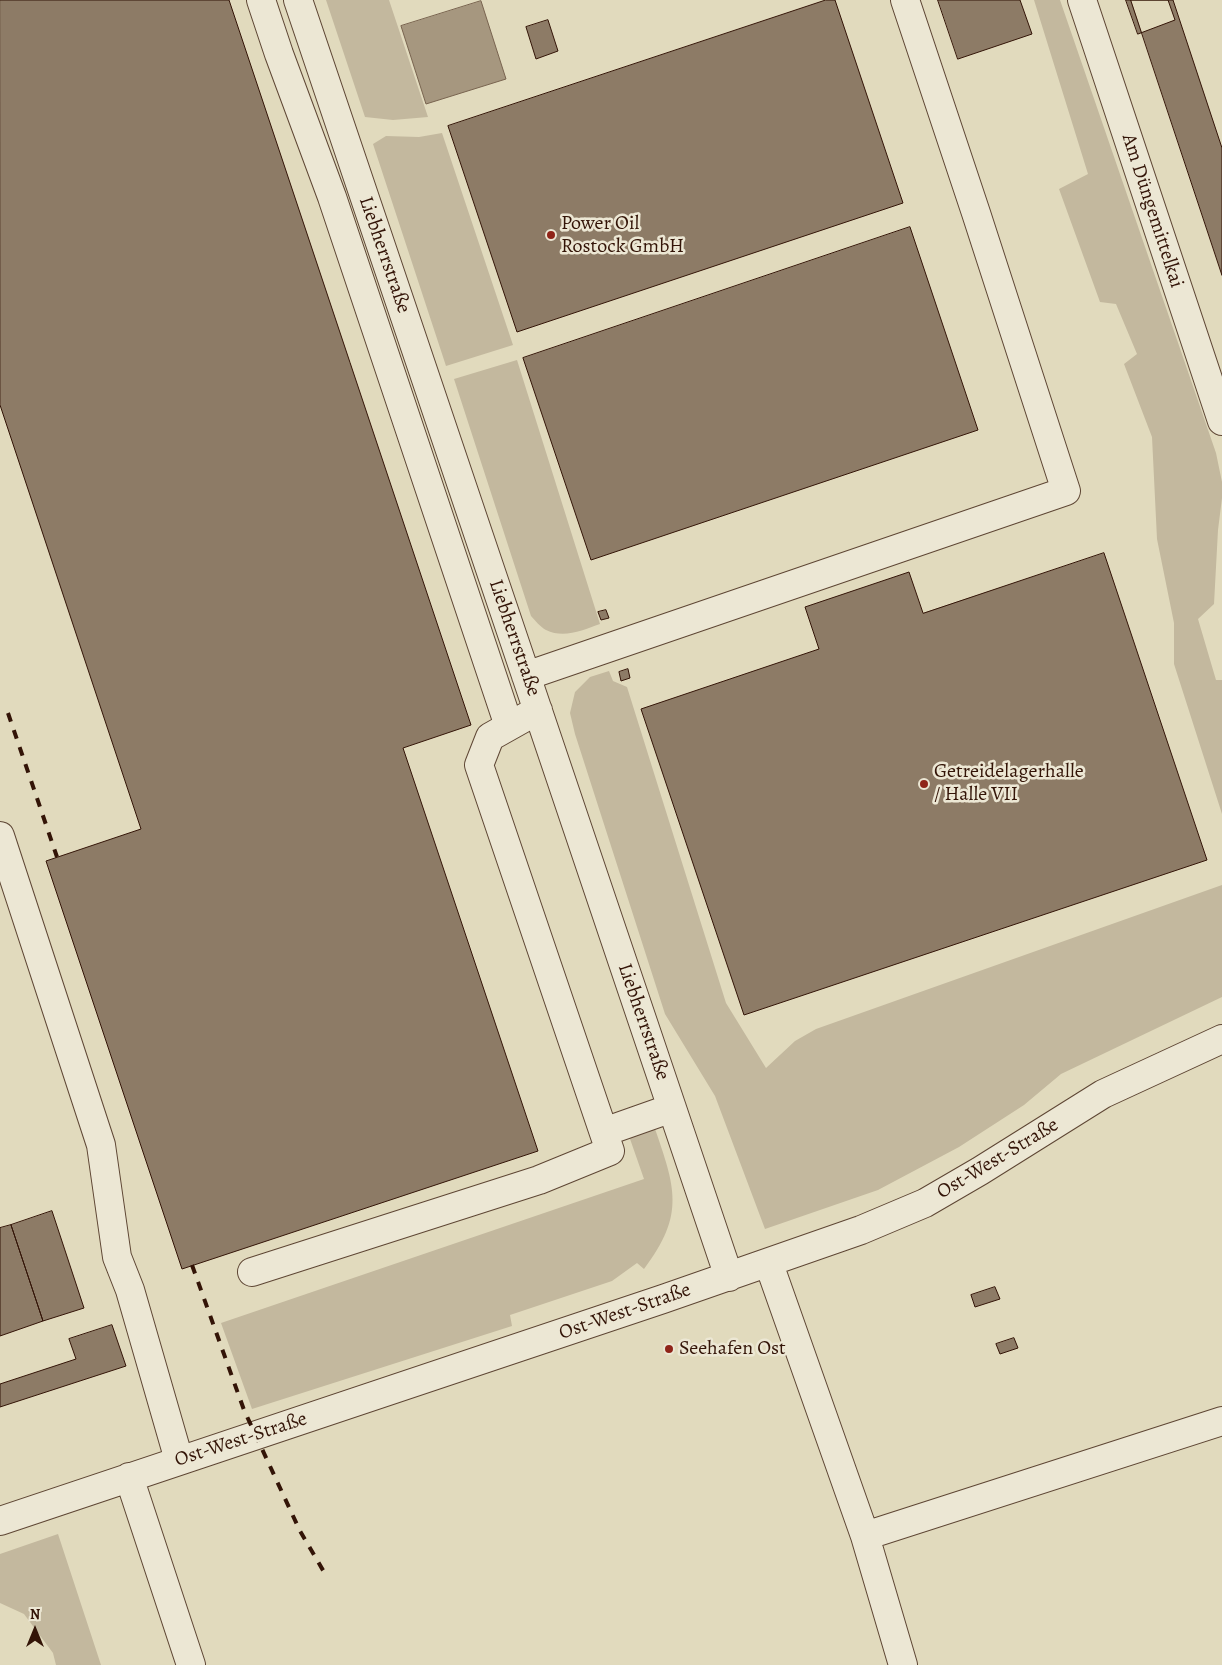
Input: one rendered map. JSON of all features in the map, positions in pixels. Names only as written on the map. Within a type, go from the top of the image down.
[{"type":"street","points":[[261,0],[332,197],[509,726]]},
{"type":"street","name":"Liebherrstraße","points":[[298,0],[729,1277]]},
{"type":"street","points":[[526,676],[1066,491],[976,213],[904,0]]},
{"type":"street","name":"Am Düngemittelkai","points":[[1082,0],[1222,422]]},
{"type":"street","points":[[279,54],[312,42]]},
{"type":"street","points":[[397,391],[426,379]]},
{"type":"street","points":[[252,1272],[539,1180],[610,1150],[479,765],[490,737],[538,710]]},
{"type":"street","points":[[0,836],[101,1145],[118,1257],[130,1290],[179,1460]]},
{"type":"street","name":"Ost-West-Straße","points":[[0,1521],[769,1264],[860,1230],[925,1203],[1103,1094],[1222,1039]]},
{"type":"street","points":[[604,1132],[672,1108]]},
{"type":"street","points":[[769,1264],[865,1536],[903,1665]]},
{"type":"street","points":[[865,1536],[1222,1421]]},
{"type":"street","points":[[129,1477],[191,1665]]},
{"type":"shaded area","points":[[326,0],[389,0],[428,117],[393,120],[365,117]]},
{"type":"shaded area","points":[[1034,0],[1060,0],[1216,453],[1222,482],[1222,498],[1218,530],[1214,604],[1198,619],[1216,680],[1222,680],[1222,814],[1174,664],[1174,623],[1157,539],[1152,437],[1124,364],[1137,354],[1116,304],[1100,302],[1059,189],[1088,174]]},
{"type":"shaded area","points":[[481,1],[506,79],[426,104],[401,26]]},
{"type":"shaded area","points":[[442,133],[513,345],[446,366],[373,144],[386,136],[419,137]]},
{"type":"shaded area","points":[[517,360],[600,624],[573,633],[553,633],[546,630],[531,616],[454,379]]},
{"type":"shaded area","points":[[609,671],[613,681],[627,687],[726,1003],[766,1068],[795,1041],[816,1029],[1222,885],[1222,997],[1061,1074],[1024,1105],[959,1147],[878,1190],[765,1229],[715,1096],[665,1014],[575,734],[570,713],[575,692],[590,677]]},
{"type":"shaded area","points":[[654,1126],[667,1166],[673,1200],[666,1232],[644,1269],[637,1263],[612,1281],[510,1315],[512,1326],[252,1409],[221,1323],[644,1179],[629,1136]]},
{"type":"shaded area","points":[[58,1534],[101,1665],[56,1665],[53,1653],[24,1614],[0,1603],[0,1554]]},
{"type":"building","points":[[0,0],[229,0],[471,725],[403,748],[538,1151],[182,1269],[46,861],[141,829],[0,405]]},
{"type":"building","points":[[826,0],[835,0],[903,203],[517,332],[448,126]]},
{"type":"building","points":[[938,0],[1020,0],[1032,34],[958,59]]},
{"type":"building","points":[[1126,0],[1168,0],[1175,20],[1138,34]]},
{"type":"building","points":[[1131,0],[1173,0],[1222,148],[1222,275]]},
{"type":"building","points":[[548,20],[558,51],[536,59],[526,27]]},
{"type":"building","points":[[910,227],[978,430],[591,560],[523,358]]},
{"type":"building","name":"Getreidelagerhalle / Halle VII","points":[[1104,553],[1207,860],[744,1015],[641,709],[819,649],[805,607],[909,572],[923,613]]},
{"type":"building","points":[[606,610],[609,618],[601,620],[598,612]]},
{"type":"building","points":[[628,669],[630,678],[621,681],[619,672]]},
{"type":"building","points":[[52,1211],[84,1308],[43,1321],[11,1225]]},
{"type":"building","points":[[11,1225],[43,1321],[0,1336],[0,1228]]},
{"type":"building","points":[[995,1287],[1000,1299],[975,1307],[971,1295]]},
{"type":"building","points":[[112,1325],[126,1366],[0,1407],[0,1384],[76,1359],[69,1339]]},
{"type":"building","points":[[1014,1338],[1018,1348],[1000,1354],[996,1344]]},
{"type":"railway","points":[[8,713],[57,857]]},
{"type":"railway","points":[[192,1265],[244,1410],[300,1531],[324,1572]]},
{"type":"place","name":"Power Oil Rostock GmbH","points":[[551,235]]},
{"type":"place","name":"Getreidelagerhalle / Halle VII","points":[[924,784]]},
{"type":"place","name":"Seehafen Ost","points":[[669,1349]]}]
